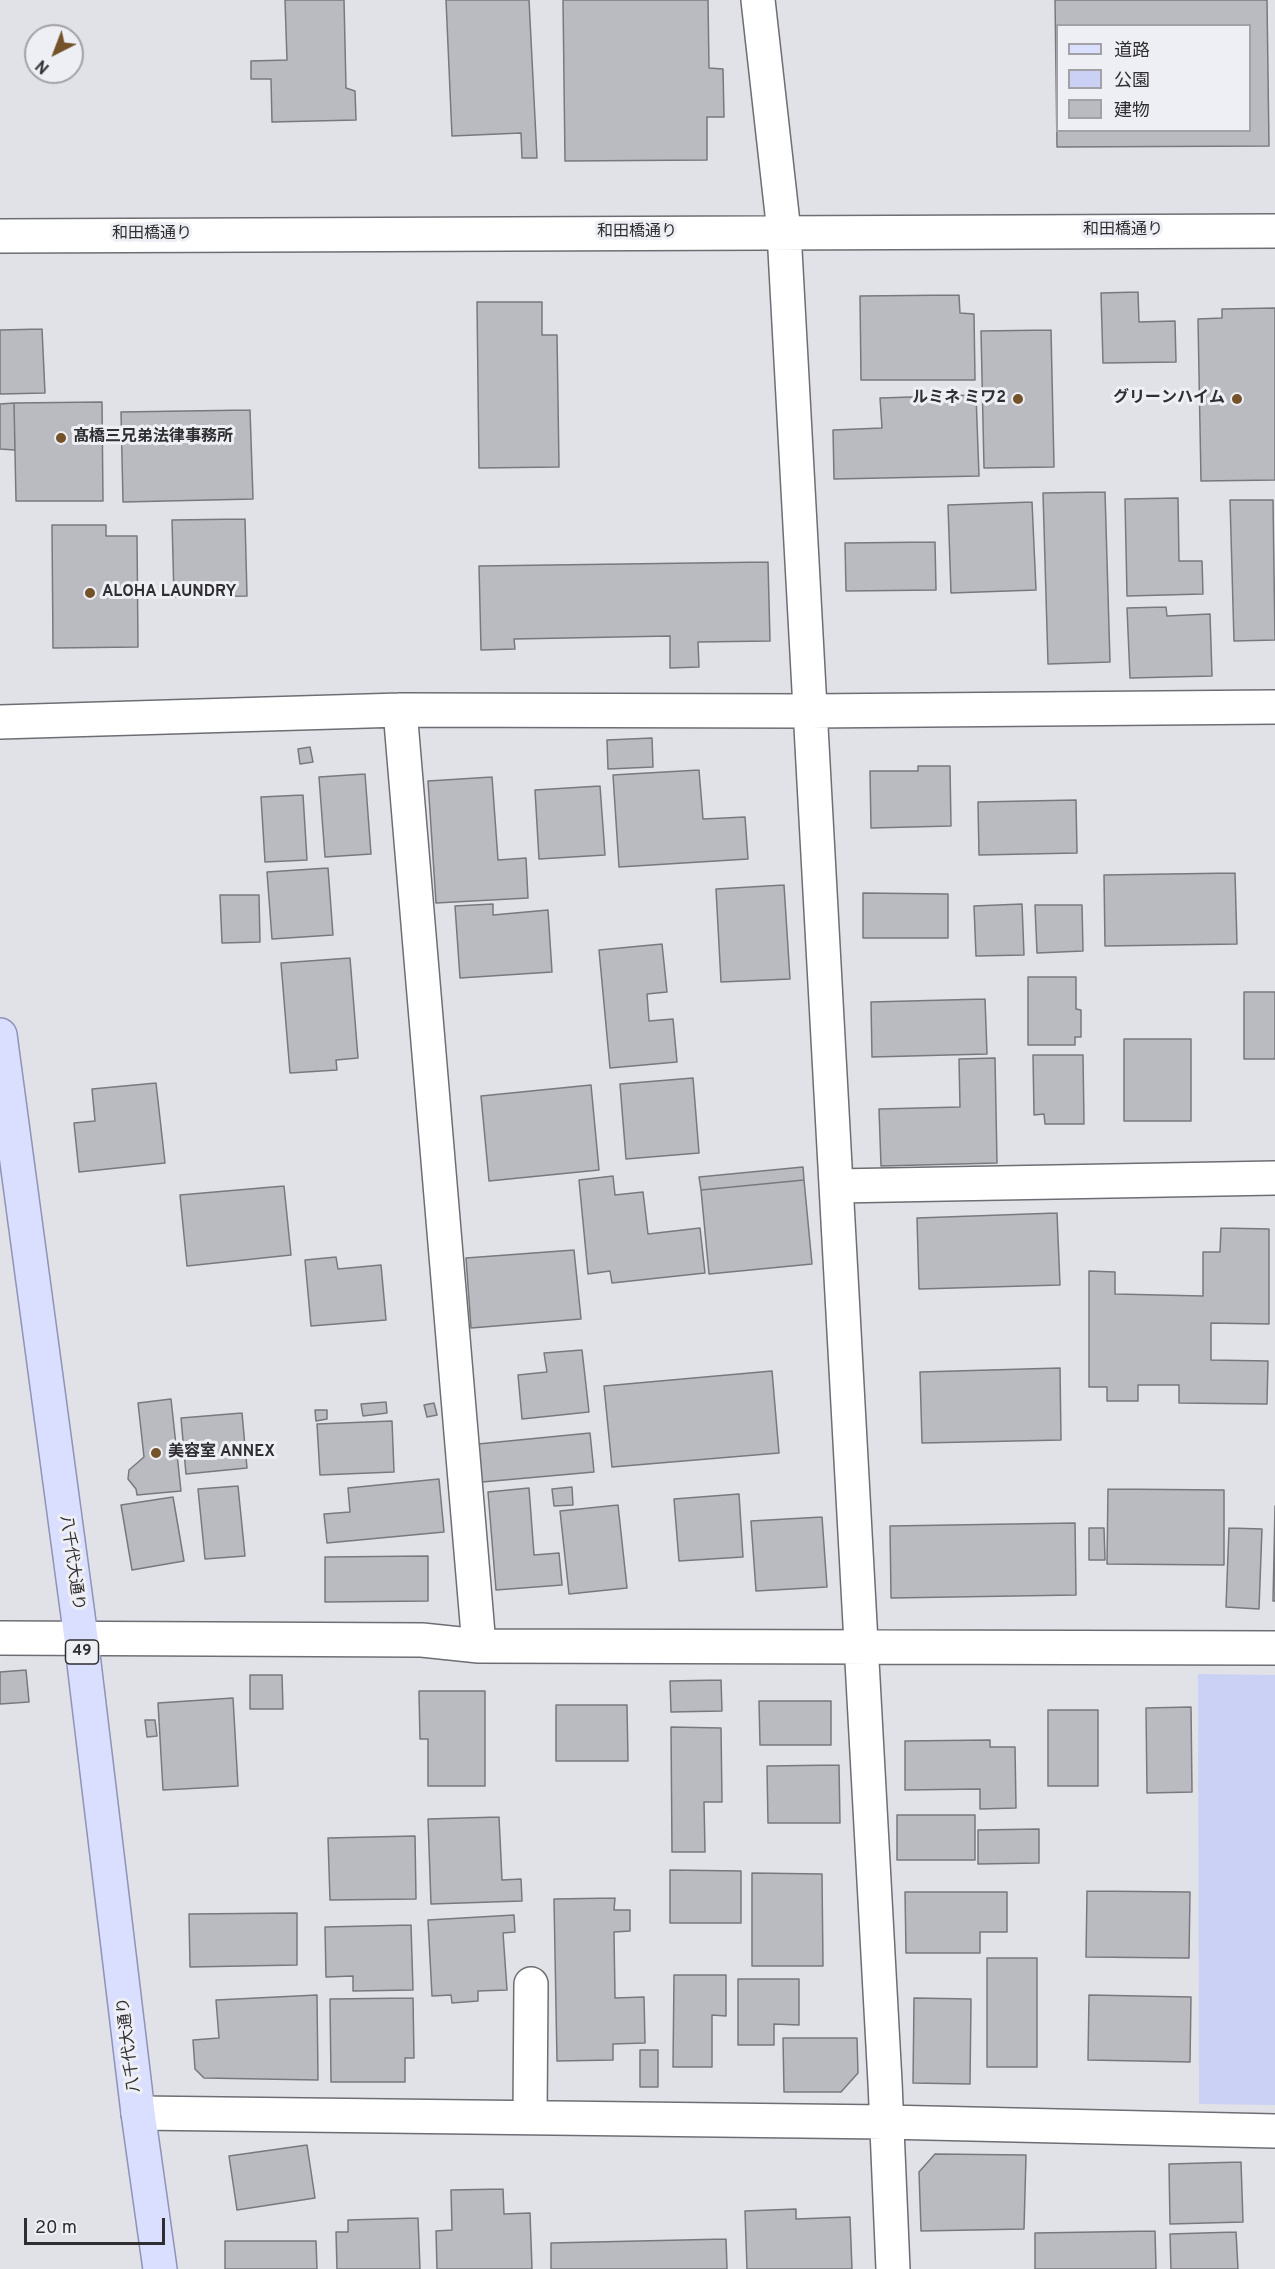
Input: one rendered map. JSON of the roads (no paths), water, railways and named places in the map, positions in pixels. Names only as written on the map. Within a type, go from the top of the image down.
[{"type":"main road","name":"八千代大通り","points":[[0,1035],[81,1638],[138,2113],[160,2269]]},
{"type":"street","points":[[758,0],[784,232],[892,2269]]},
{"type":"street","name":"和田橋通り","points":[[0,236],[1275,231]]},
{"type":"street","points":[[0,722],[399,711],[810,711],[1275,707]]},
{"type":"street","points":[[399,711],[479,1646]]},
{"type":"street","points":[[836,1186],[1275,1178]]},
{"type":"street","points":[[0,1638],[422,1640],[479,1646],[1275,1648]]},
{"type":"street","points":[[530,2117],[531,1984]]},
{"type":"street","points":[[138,2113],[885,2122],[1275,2131]]},
{"type":"place","name":"ルミネ ミワ2","points":[[1018,399]]},
{"type":"place","name":"グリーンハイム","points":[[1237,399]]},
{"type":"place","name":"髙橋三兄弟法律事務所","points":[[61,438]]},
{"type":"place","name":"ALOHA LAUNDRY","points":[[90,593]]},
{"type":"place","name":"美容室 ANNEX","points":[[156,1453]]}]
